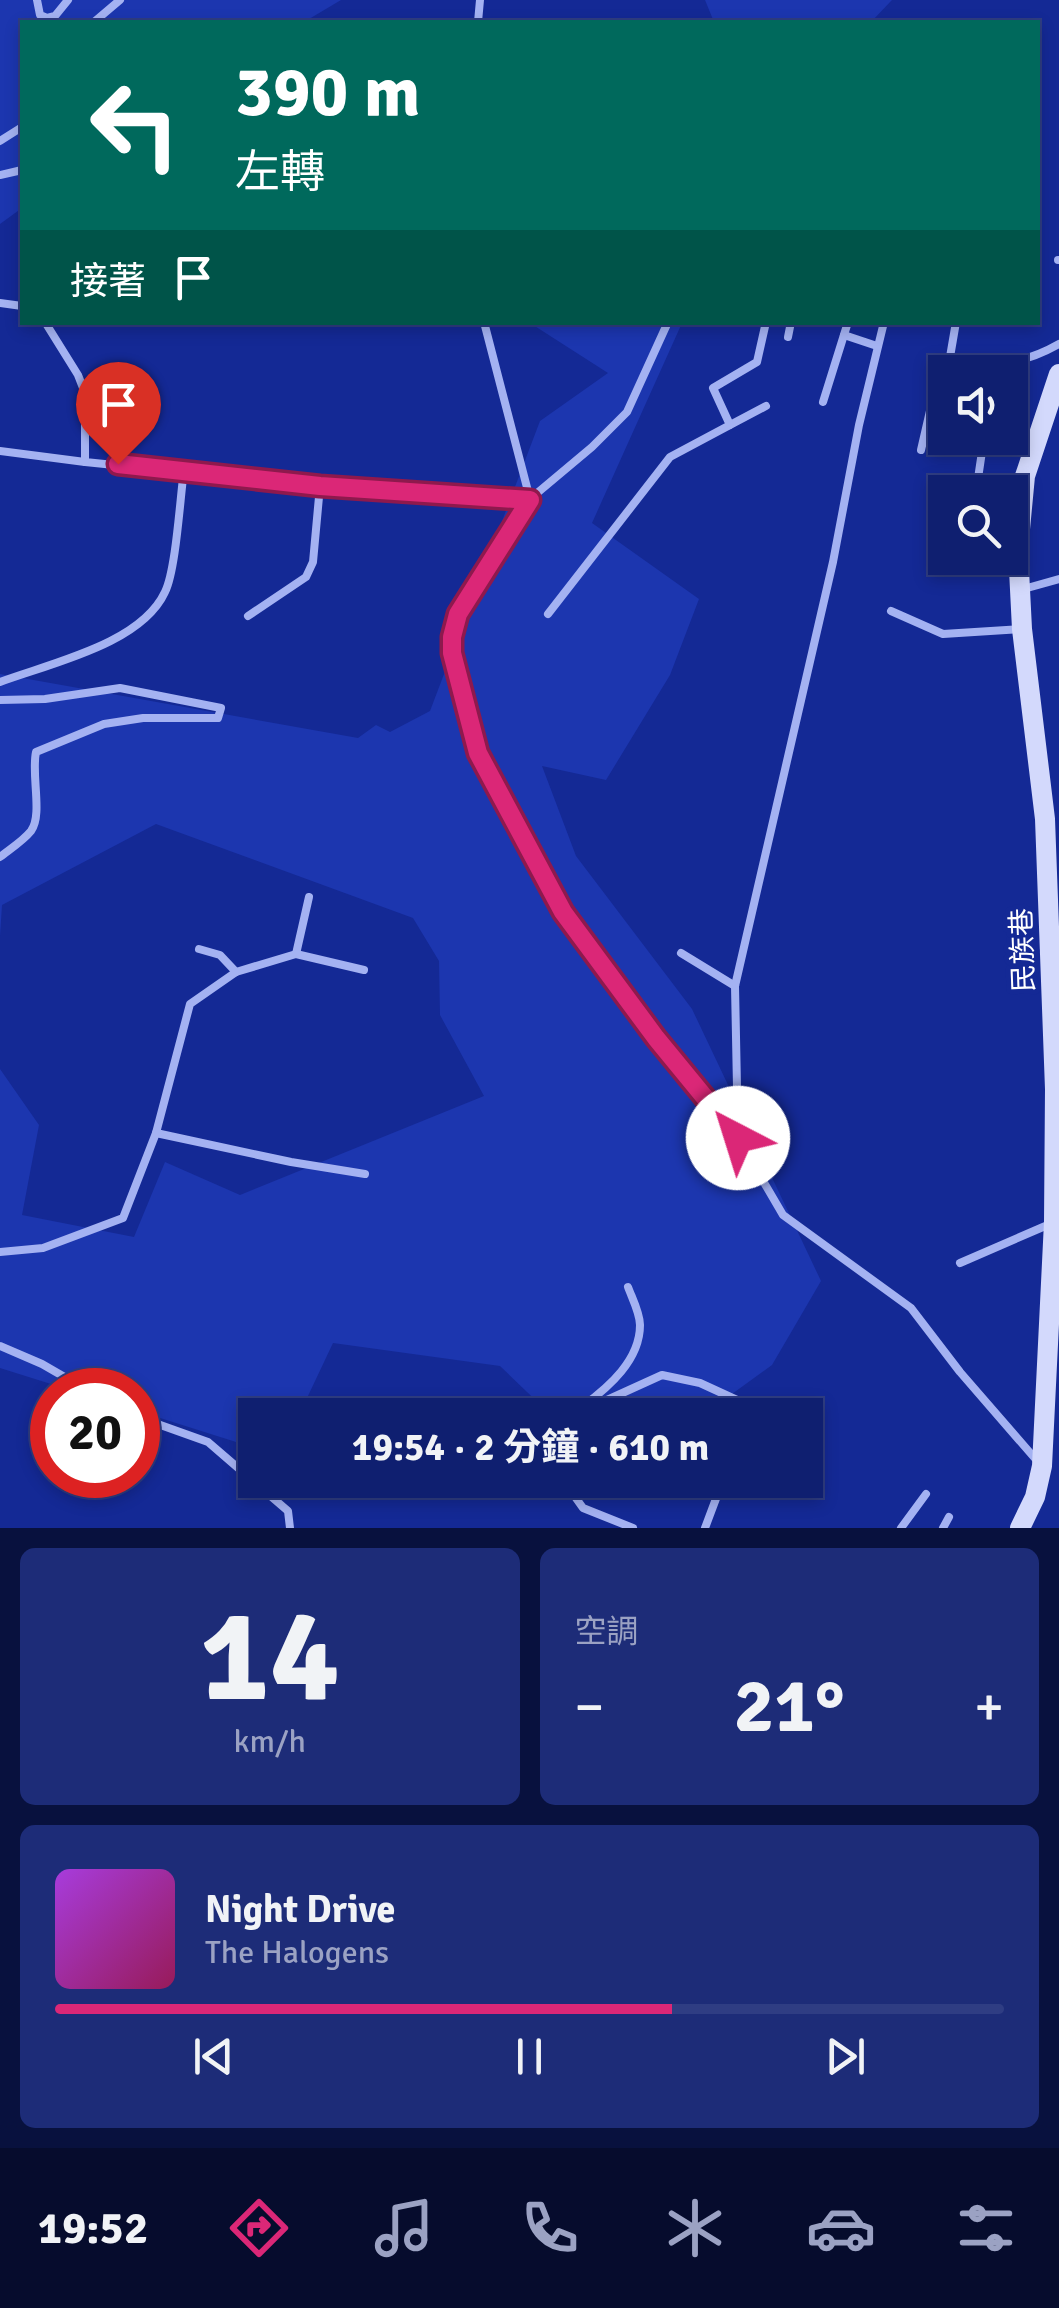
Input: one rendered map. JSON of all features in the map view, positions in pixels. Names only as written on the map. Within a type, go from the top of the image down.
[{"type":"street","name":"民族巷","points":[[1020,1528],[1035,1497],[1042,1466],[1056,1089],[1045,819],[1018,590],[1018,550],[1025,476],[1059,374]]},
{"type":"lane","points":[[38,0],[40,15],[47,18],[55,16],[68,0]]},
{"type":"lane","points":[[96,20],[120,0]]},
{"type":"lane","points":[[48,325],[78,375],[84,393],[86,462]]},
{"type":"lane","points":[[485,325],[530,500]]},
{"type":"lane","points":[[667,325],[627,412],[530,500],[458,614],[452,653],[478,753],[563,912],[678,1066],[738,1138],[783,1216],[911,1308],[960,1372],[1042,1466]]},
{"type":"lane","points":[[730,426],[713,388],[757,362],[765,325]]},
{"type":"lane","points":[[788,337],[790,325]]},
{"type":"lane","points":[[823,402],[847,325]]},
{"type":"lane","points":[[738,1138],[735,986],[883,325]]},
{"type":"lane","points":[[950,355],[956,325]]},
{"type":"lane","points":[[844,336],[876,346]]},
{"type":"lane","points":[[1028,360],[1059,344]]},
{"type":"lane","points":[[548,614],[670,457],[766,406]]},
{"type":"lane","points":[[922,450],[928,422]]},
{"type":"lane","points":[[0,451],[320,486],[530,500]]},
{"type":"lane","points":[[0,682],[122,637],[157,606],[167,589],[184,470]]},
{"type":"lane","points":[[248,616],[306,578],[313,562],[320,486]]},
{"type":"lane","points":[[1018,590],[1059,579]]},
{"type":"lane","points":[[890,612],[943,634],[1022,629]]},
{"type":"lane","points":[[0,700],[45,699],[120,688],[221,708],[218,718],[143,718],[104,724],[36,752],[32,771],[37,815],[32,830],[0,857]]},
{"type":"lane","points":[[296,954],[309,897]]},
{"type":"lane","points":[[199,949],[220,954],[236,972]]},
{"type":"lane","points":[[682,953],[735,986]]},
{"type":"lane","points":[[0,1252],[43,1248],[123,1218],[156,1133],[190,1004],[236,972],[296,954],[364,970]]},
{"type":"lane","points":[[156,1133],[365,1174]]},
{"type":"lane","points":[[960,1263],[1054,1222]]},
{"type":"lane","points":[[593,1398],[621,1374],[634,1351],[641,1323],[628,1288]]},
{"type":"lane","points":[[0,1346],[49,1368]]},
{"type":"lane","points":[[612,1398],[662,1376],[700,1383],[733,1398]]},
{"type":"lane","points":[[160,1426],[208,1442],[288,1511],[290,1528]]},
{"type":"lane","points":[[901,1528],[926,1494]]},
{"type":"lane","points":[[576,1498],[583,1508],[632,1528]]},
{"type":"lane","points":[[705,1528],[716,1498]]},
{"type":"lane","points":[[943,1528],[950,1517]]},
{"type":"shaded area","points":[[0,0],[341,0],[307,20],[20,20],[20,209],[0,224]]},
{"type":"shaded area","points":[[705,0],[892,0],[873,20],[713,20]]},
{"type":"shaded area","points":[[533,325],[681,325],[592,523],[699,599],[670,675],[606,780],[542,766],[576,856],[692,1009],[821,1281],[772,1365],[726,1398],[533,1398],[500,1366],[333,1343],[307,1398],[238,1398],[238,1443],[160,1418],[160,1368],[30,1368],[30,1377],[0,1368],[0,1069],[39,1125],[22,1215],[134,1237],[165,1162],[240,1195],[484,1096],[440,1015],[439,961],[413,918],[156,824],[2,905],[0,936],[0,674],[358,738],[376,725],[390,732],[430,711],[540,421],[608,373]]},
{"type":"route","points":[[118,464],[320,486],[530,500],[458,614],[452,637],[452,653],[478,753],[563,912],[656,1038],[738,1138]]}]
